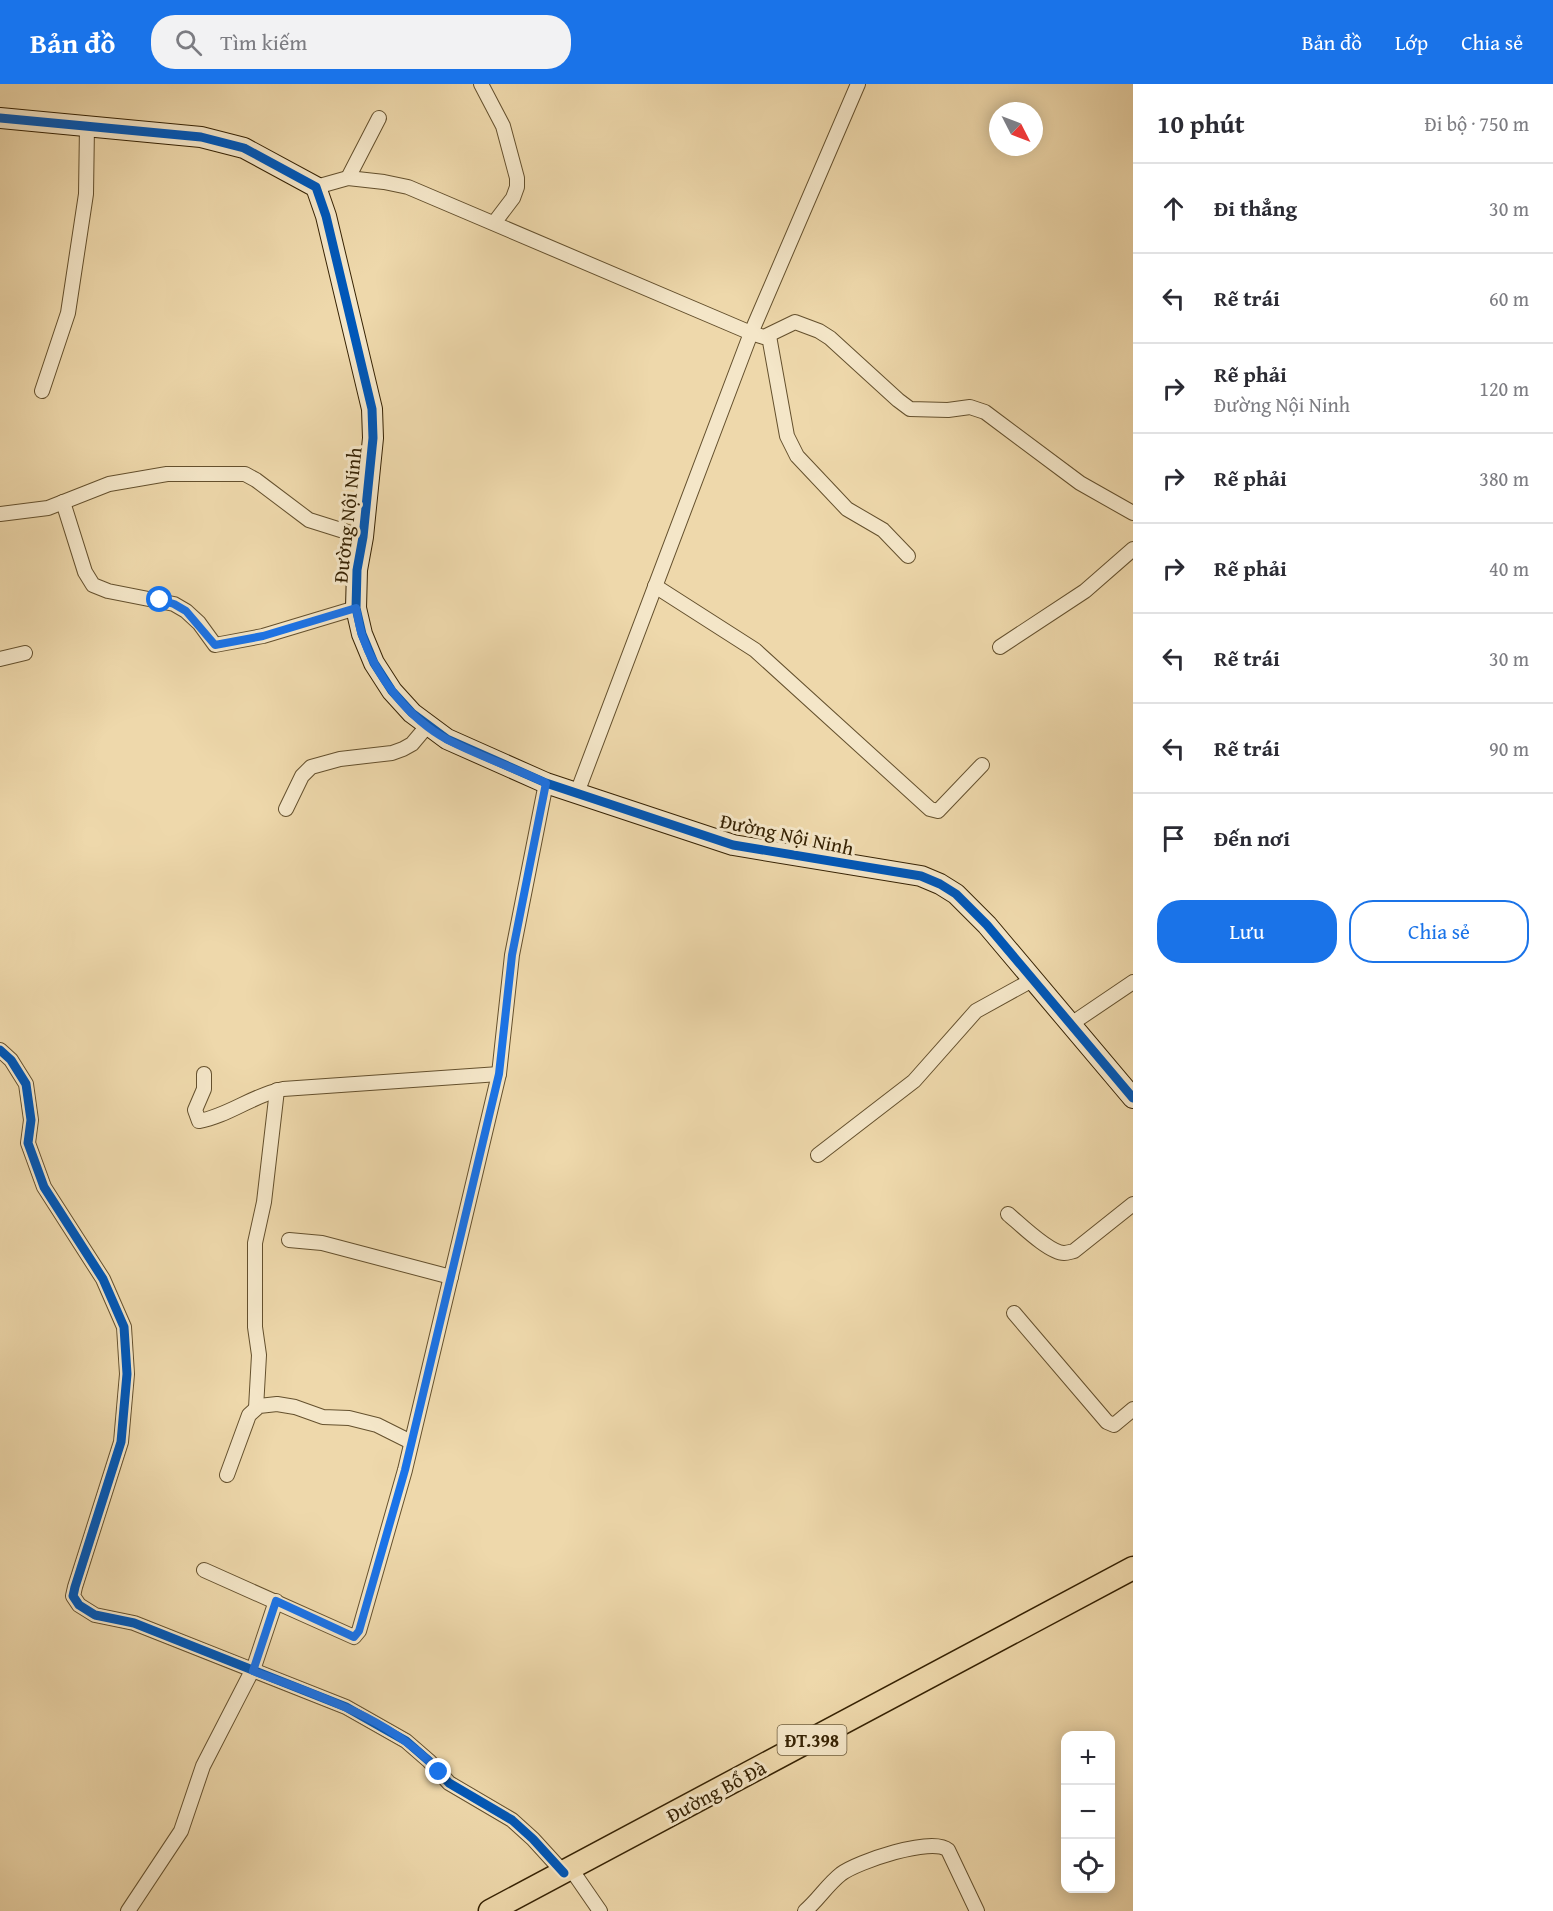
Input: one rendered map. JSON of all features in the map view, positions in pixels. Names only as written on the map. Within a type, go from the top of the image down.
[{"type":"main road","name":"Đường Bổ Đà","points":[[490,1911],[1133,1568]]},
{"type":"street","points":[[481,84],[503,126],[517,178],[513,198],[494,224]]},
{"type":"street","points":[[577,793],[751,333],[858,84]]},
{"type":"street","points":[[0,118],[201,137],[244,148],[316,187],[348,178],[408,187],[751,333],[764,337],[769,336],[795,322],[819,331],[830,338],[910,409],[948,410],[970,407],[985,412],[1080,483],[1133,513]]},
{"type":"street","points":[[348,178],[379,118]]},
{"type":"street","points":[[42,392],[68,313],[86,194],[87,126]]},
{"type":"street","name":"Đường Nội Ninh","points":[[316,187],[326,216],[372,410],[373,438],[363,537],[357,570],[356,608],[362,634],[374,663],[392,691],[412,713],[447,739],[546,783],[733,845],[921,876],[940,884],[956,894],[987,925],[1133,1098]]},
{"type":"street","points":[[769,336],[787,436],[797,456],[847,509],[883,530],[908,556]]},
{"type":"street","points":[[0,514],[48,508],[109,484],[166,474],[245,474],[311,521],[363,537]]},
{"type":"street","points":[[63,502],[86,572],[93,585],[108,591],[174,604],[193,617],[215,645],[263,636],[356,608]]},
{"type":"street","points":[[1000,647],[1085,591],[1133,549]]},
{"type":"street","points":[[656,586],[755,650],[930,809],[938,811],[982,765]]},
{"type":"street","points":[[0,659],[25,653]]},
{"type":"street","points":[[286,809],[302,776],[311,767],[340,759],[393,753],[412,744],[428,725]]},
{"type":"street","points":[[204,1569],[354,1637],[357,1635],[411,1442],[499,1074],[512,955],[546,783]]},
{"type":"street","points":[[818,1155],[914,1081],[976,1011],[1034,979]]},
{"type":"street","points":[[1071,1024],[1133,982]]},
{"type":"street","points":[[0,1050],[11,1060],[26,1084],[31,1119],[28,1143],[44,1187],[103,1279],[124,1327],[127,1374],[121,1442],[73,1596],[79,1605],[94,1615],[134,1623],[346,1707],[406,1741],[449,1783],[512,1820],[567,1871],[600,1911]]},
{"type":"street","points":[[204,1074],[204,1089],[195,1110],[199,1121],[213,1119],[249,1100],[277,1090],[499,1074]]},
{"type":"street","points":[[256,1408],[259,1355],[255,1316],[255,1243],[264,1202],[277,1090]]},
{"type":"street","points":[[1008,1214],[1044,1244],[1057,1252],[1064,1253],[1074,1251],[1133,1204]]},
{"type":"street","points":[[289,1240],[322,1243],[451,1277]]},
{"type":"street","points":[[1014,1313],[1107,1422],[1114,1425],[1133,1410]]},
{"type":"street","points":[[227,1475],[247,1420],[259,1406],[277,1404],[295,1407],[322,1417],[349,1418],[377,1425],[411,1442]]},
{"type":"street","points":[[128,1911],[179,1834],[203,1766],[253,1671],[276,1601]]},
{"type":"street","points":[[805,1911],[835,1880],[851,1868],[896,1850],[940,1845],[948,1850],[977,1911]]},
{"type":"cycle path","points":[[0,118],[201,137],[244,148],[316,187],[326,216],[372,409],[373,438],[363,537],[357,570],[356,608],[362,634],[374,663],[392,691],[412,713],[447,739],[546,783],[733,845],[921,876],[940,884],[956,894],[987,925],[1133,1098]]},
{"type":"cycle path","points":[[0,1050],[11,1060],[26,1084],[31,1120],[28,1143],[44,1187],[103,1279],[124,1327],[127,1374],[121,1442],[75,1587],[73,1596],[79,1605],[95,1615],[134,1623],[346,1707],[406,1741],[449,1783],[512,1820],[564,1873]]},
{"type":"route","points":[[160,600],[186,611],[215,645],[263,636],[356,608],[362,634],[374,663],[392,691],[412,713],[447,739],[546,783],[512,955],[499,1074],[405,1470],[359,1631],[354,1637],[276,1601],[253,1671],[346,1707],[406,1741],[439,1772]]}]
